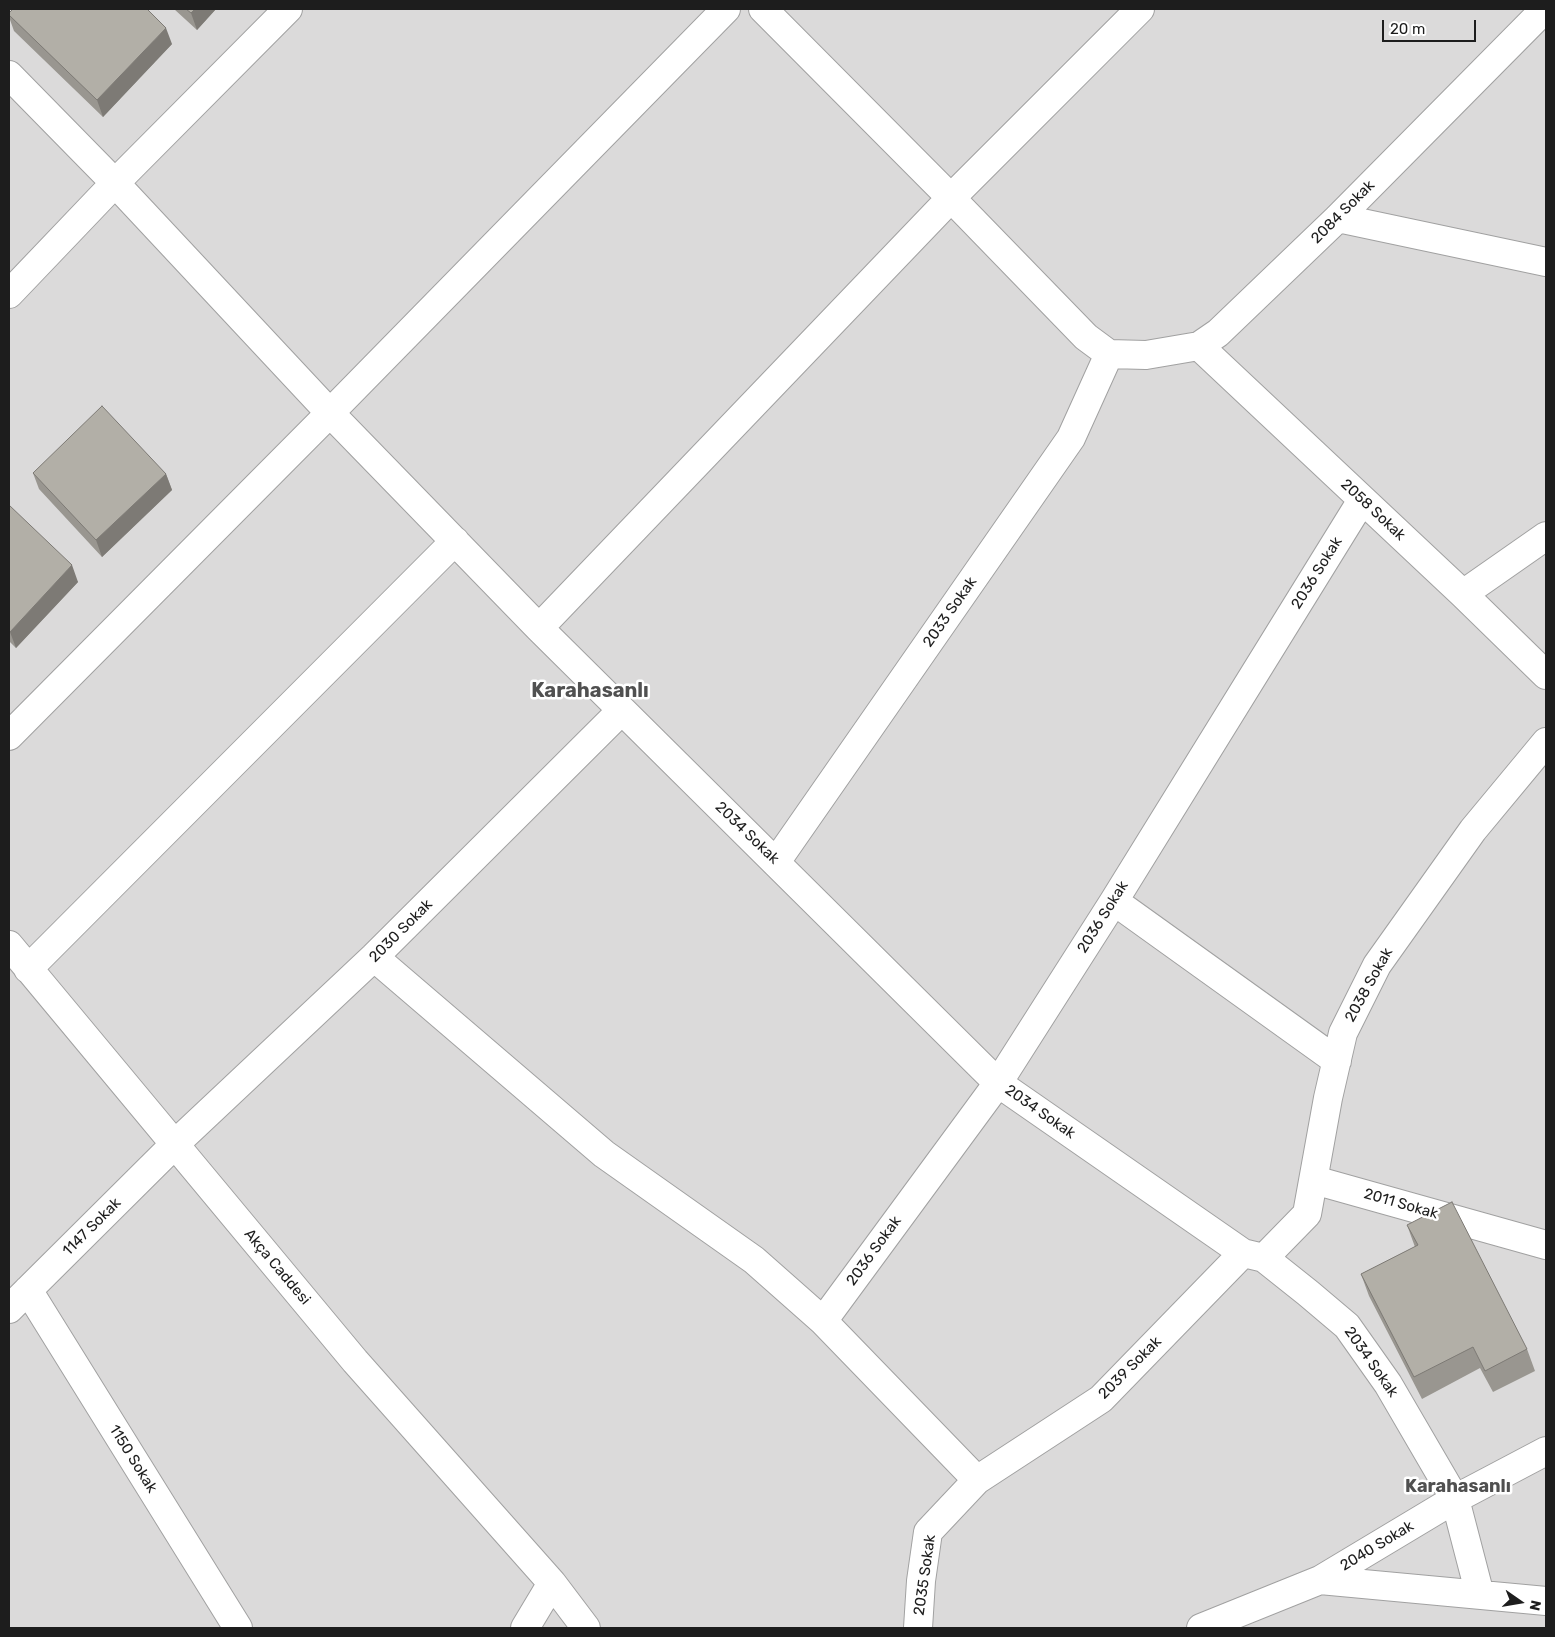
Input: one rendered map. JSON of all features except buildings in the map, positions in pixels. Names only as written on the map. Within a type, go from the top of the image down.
[{"type":"street","points":[[9,294],[115,183],[288,9]]},
{"type":"street","points":[[9,736],[330,413],[726,9]]},
{"type":"street","points":[[764,9],[1086,338],[1109,354]]},
{"type":"street","points":[[538,628],[951,198],[1140,9]]},
{"type":"street","name":"2084 Sokak","points":[[1109,354],[1146,355],[1199,346],[1218,333],[1338,218],[1545,9]]},
{"type":"street","name":"2034 Sokak","points":[[9,75],[115,183],[330,413],[538,628],[998,1083],[1308,1292],[1347,1326],[1388,1384],[1455,1499],[1480,1595]]},
{"type":"street","points":[[1338,218],[1546,262]]},
{"type":"street","name":"2058 Sokak","points":[[1199,346],[1463,594],[1546,675]]},
{"type":"street","name":"2033 Sokak","points":[[776,862],[1070,438],[1109,354]]},
{"type":"street","name":"2036 Sokak","points":[[823,1321],[998,1083],[1114,901],[1362,500]]},
{"type":"street","points":[[1463,594],[1546,536]]},
{"type":"street","points":[[28,969],[455,541]]},
{"type":"street","name":"2030 Sokak","points":[[175,1144],[374,957],[621,711]]},
{"type":"street","name":"2038 Sokak","points":[[1254,1256],[1307,1214],[1328,1098],[1343,1033],[1377,965],[1473,830],[1546,742]]},
{"type":"street","points":[[1114,901],[1337,1061]]},
{"type":"street","name":"Akça Caddesi","points":[[9,945],[355,1361],[552,1583]]},
{"type":"street","points":[[374,957],[604,1154],[754,1260],[823,1321],[977,1480]]},
{"type":"street","name":"1147 Sokak","points":[[18,1300],[175,1144]]},
{"type":"street","name":"2011 Sokak","points":[[1314,1180],[1546,1246]]},
{"type":"street","name":"2039 Sokak","points":[[977,1480],[1101,1399],[1254,1256]]},
{"type":"street","name":"1150 Sokak","points":[[18,1300],[238,1628]]},
{"type":"street","name":"2040 Sokak","points":[[1201,1628],[1320,1580],[1455,1499],[1546,1451]]},
{"type":"street","name":"2035 Sokak","points":[[918,1628],[921,1581],[928,1532],[977,1480]]},
{"type":"street","points":[[1320,1580],[1546,1602]]},
{"type":"street","points":[[525,1628],[552,1583]]},
{"type":"street","points":[[552,1583],[586,1628]]},
{"type":"street","points":[[552,1583],[601,1628]]},
{"type":"shaded area","points":[[9,9],[1546,9],[1546,1628],[9,1628]]},
{"type":"district","name":"Karahasanlı","points":[[590,691]]},
{"type":"district","name":"Karahasanlı","points":[[1458,1487]]}]
